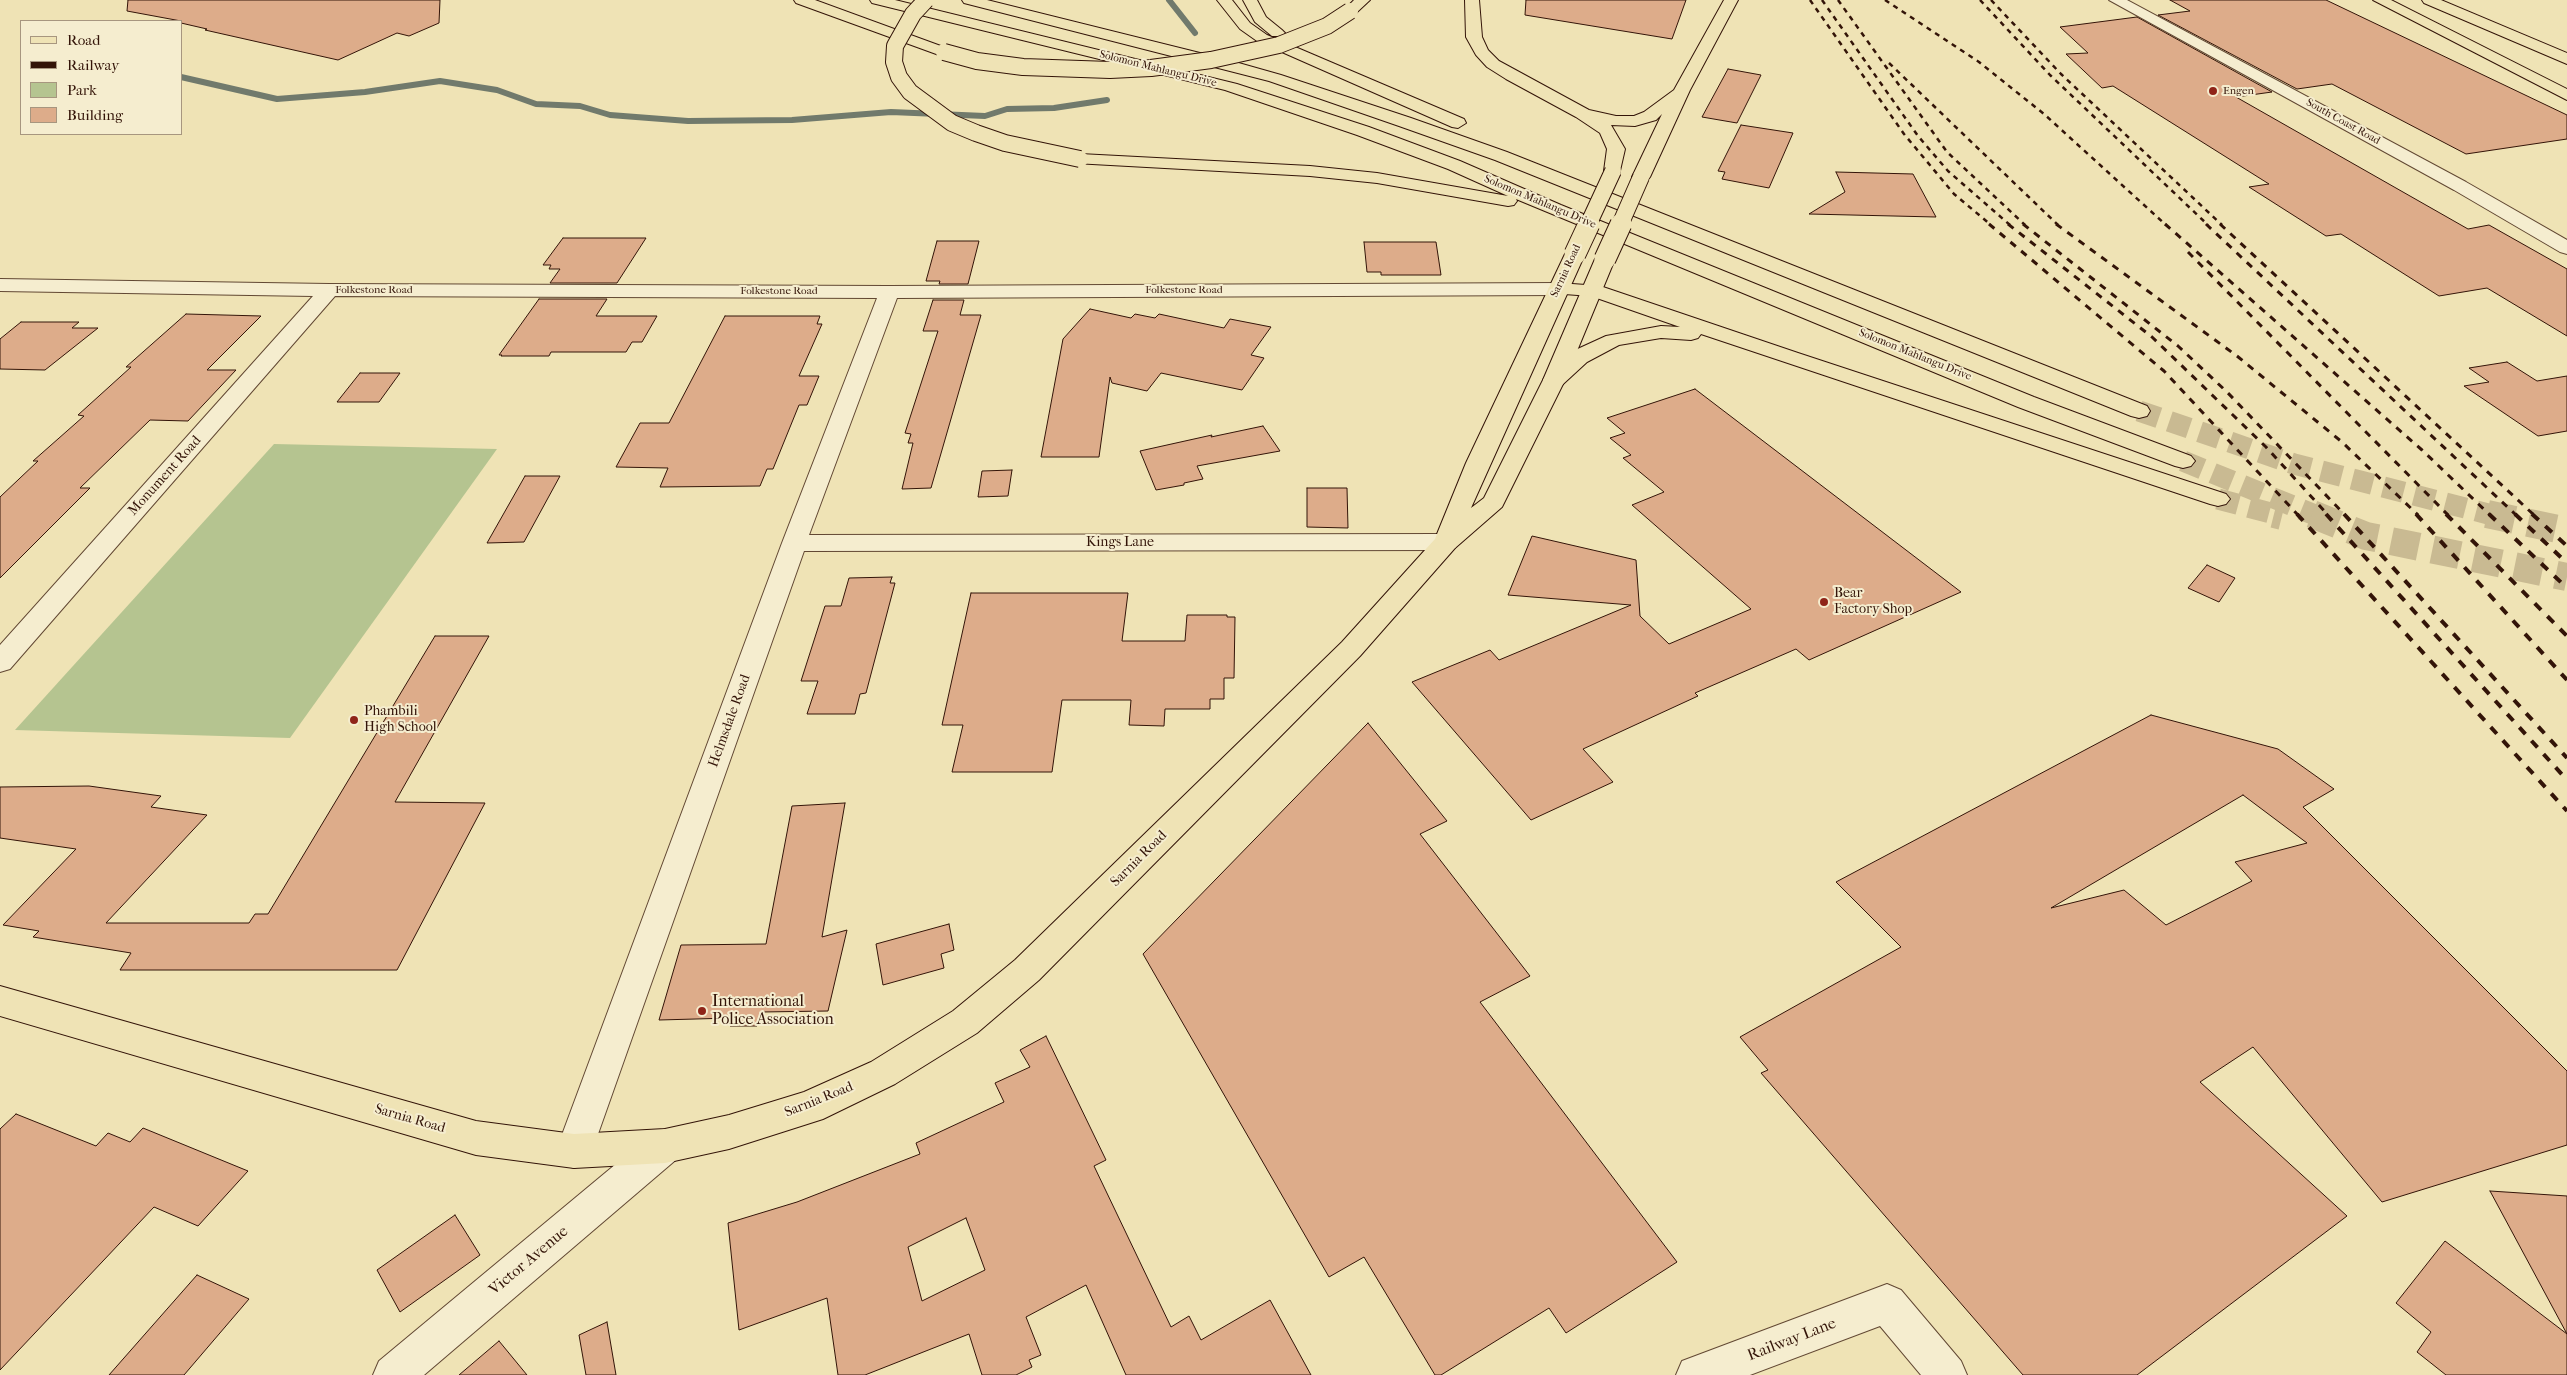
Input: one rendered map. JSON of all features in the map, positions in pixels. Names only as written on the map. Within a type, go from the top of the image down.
[{"type":"main road","points":[[801,0],[865,25],[944,52],[977,61],[1023,67],[1100,70],[1151,68],[1211,60],[1279,45],[1327,26],[1363,0]]},
{"type":"main road","name":"Solomon Mahlangu Drive","points":[[877,0],[1231,87],[1363,131],[1454,165],[1554,209],[2026,402],[2183,461]]},
{"type":"main road","points":[[926,0],[913,14],[895,46],[894,62],[899,77],[910,92],[952,123],[1005,143],[1080,159],[1310,171],[1377,178],[1554,209]]},
{"type":"main road","name":"Solomon Mahlangu Drive","points":[[969,0],[1177,51],[1275,78],[1501,156],[2139,411]]},
{"type":"main road","points":[[1224,0],[1245,26],[1262,38],[1467,127],[1482,137],[1501,156]]},
{"type":"main road","points":[[1250,0],[1255,12],[1267,26],[1321,63]]},
{"type":"main road","name":"Sarnia Road","points":[[1446,542],[1478,463],[1613,171],[1616,148],[1607,130],[1597,122],[1582,112],[1534,89],[1493,64],[1481,52],[1474,37],[1472,0]]},
{"type":"main road","name":"Sarnia Road","points":[[0,1001],[476,1138],[574,1152],[665,1146],[729,1132],[810,1107],[883,1073],[965,1022],[1027,970],[1351,649],[1446,542],[1494,502],[1554,380],[1641,177],[1682,90],[1731,0]]},
{"type":"main road","points":[[2380,0],[2567,95]]},
{"type":"main road","points":[[2388,0],[2558,74]]},
{"type":"main road","points":[[2429,0],[2567,59]]},
{"type":"main road","points":[[1582,112],[1611,120],[1635,121],[1650,116],[1682,90]]},
{"type":"main road","points":[[1558,289],[1593,290],[1790,358],[2218,499]]},
{"type":"main road","points":[[1554,380],[1589,351],[1613,340],[1646,333],[1672,332],[1700,335],[1790,358]]},
{"type":"street","name":"South Coast Road","points":[[2116,0],[2158,9],[2525,205]]},
{"type":"street","name":"South Coast Road","points":[[2139,6],[2178,34],[2460,186],[2567,248]]},
{"type":"street","points":[[2178,34],[2200,31]]},
{"type":"street","points":[[2460,186],[2483,182]]},
{"type":"street","name":"Folkestone Road","points":[[0,285],[329,290],[889,292],[1558,289]]},
{"type":"street","name":"Monument Road","points":[[0,662],[329,290]]},
{"type":"street","name":"Helmsdale Road","points":[[574,1152],[794,543],[889,292]]},
{"type":"street","name":"Kings Lane","points":[[794,543],[1446,542]]},
{"type":"street","name":"Victor Avenue","points":[[394,1375],[665,1146]]},
{"type":"street","name":"Railway Lane","points":[[1696,1375],[1887,1304],[1946,1375]]},
{"type":"green space","points":[[274,444],[497,449],[290,738],[15,730]]},
{"type":"building","points":[[128,0],[440,0],[439,23],[409,36],[397,33],[338,60],[205,30],[207,29],[182,23],[182,20],[127,11]]},
{"type":"building","points":[[1526,0],[1686,0],[1672,39],[1525,15]]},
{"type":"building","points":[[2170,0],[2326,0],[2567,115],[2567,139],[2466,154],[2332,84],[2297,89],[2158,15],[2190,11]]},
{"type":"building","points":[[2137,17],[2272,92],[2236,97],[2468,229],[2489,225],[2567,269],[2567,336],[2487,288],[2439,296],[2341,234],[2326,236],[2249,187],[2269,184],[2113,86],[2102,88],[2066,54],[2088,53],[2060,27]]},
{"type":"building","points":[[1728,69],[1761,75],[1737,123],[1702,117]]},
{"type":"building","points":[[1741,125],[1793,133],[1769,188],[1722,179],[1725,172],[1718,171]]},
{"type":"building","points":[[1836,172],[1913,174],[1936,217],[1809,214],[1845,192]]},
{"type":"building","points":[[563,238],[646,238],[617,283],[550,283],[560,269],[549,269],[551,265],[543,265]]},
{"type":"building","points":[[937,241],[979,241],[968,284],[939,284],[940,281],[926,281]]},
{"type":"building","points":[[1364,242],[1436,242],[1441,275],[1381,275],[1381,272],[1367,272]]},
{"type":"building","points":[[539,299],[607,299],[596,316],[657,316],[642,342],[632,342],[626,352],[551,352],[549,356],[499,355]]},
{"type":"building","points":[[933,300],[964,300],[960,315],[981,315],[931,488],[902,489],[913,443],[908,443],[911,434],[905,433],[938,331],[923,331]]},
{"type":"building","points":[[1090,309],[1131,318],[1135,314],[1155,318],[1159,314],[1224,328],[1230,319],[1271,327],[1251,355],[1264,358],[1242,390],[1161,373],[1147,391],[1112,383],[1110,377],[1099,457],[1041,457],[1063,339]]},
{"type":"building","points":[[186,314],[261,316],[207,370],[236,370],[188,421],[150,420],[80,488],[90,488],[0,578],[0,497],[38,461],[33,461],[84,416],[78,415],[131,367],[126,367]]},
{"type":"building","points":[[725,316],[820,316],[817,324],[822,324],[799,376],[819,376],[807,405],[799,405],[773,469],[767,469],[760,486],[660,487],[668,468],[616,467],[640,423],[669,423]]},
{"type":"building","points":[[21,322],[79,322],[72,328],[98,328],[45,370],[0,369],[0,339]]},
{"type":"building","points":[[2507,362],[2537,381],[2567,376],[2567,431],[2538,436],[2464,386],[2489,382],[2469,368]]},
{"type":"building","points":[[360,373],[400,373],[379,402],[337,402]]},
{"type":"building","points":[[1695,389],[1961,592],[1809,660],[1796,649],[1695,693],[1698,696],[1583,749],[1613,782],[1531,820],[1412,682],[1490,650],[1499,660],[1631,605],[1508,595],[1532,536],[1636,560],[1640,616],[1669,644],[1751,609],[1632,505],[1664,492],[1623,458],[1631,455],[1610,438],[1625,433],[1607,418]]},
{"type":"building","points":[[1263,426],[1280,451],[1197,466],[1203,479],[1184,483],[1184,485],[1156,490],[1140,451],[1212,435],[1211,437]]},
{"type":"building","points":[[1012,470],[1008,496],[978,497],[982,471]]},
{"type":"building","points":[[525,476],[560,476],[524,542],[487,543]]},
{"type":"building","points":[[1307,488],[1347,488],[1348,528],[1307,527]]},
{"type":"building","points":[[2207,565],[2235,578],[2219,602],[2188,588]]},
{"type":"building","points":[[892,577],[890,583],[895,583],[866,693],[860,694],[855,714],[807,714],[818,681],[801,681],[825,606],[841,606],[849,578]]},
{"type":"building","points":[[971,593],[1128,593],[1122,641],[1185,641],[1187,615],[1227,615],[1227,617],[1235,617],[1234,678],[1224,678],[1224,699],[1210,699],[1210,709],[1165,709],[1164,726],[1129,725],[1131,700],[1062,700],[1052,772],[952,772],[963,725],[942,725]]},
{"type":"building","points":[[435,636],[489,636],[395,802],[485,803],[397,970],[120,970],[131,953],[33,937],[39,931],[3,925],[76,849],[0,838],[0,787],[89,786],[161,796],[151,807],[207,815],[106,923],[249,923],[255,914],[268,914]]},
{"type":"building","points":[[2151,715],[2278,749],[2334,789],[2303,807],[2567,1071],[2567,1145],[2382,1202],[2253,1047],[2200,1082],[2347,1216],[2137,1375],[2023,1375],[1761,1073],[1768,1070],[1740,1037],[1901,947],[1836,882]],"holes":[[[2243,795],[2307,843],[2235,862],[2252,881],[2166,925],[2124,890],[2051,908]]]},
{"type":"building","points":[[1368,723],[1447,821],[1420,834],[1530,976],[1480,1002],[1677,1262],[1566,1333],[1549,1308],[1441,1375],[1435,1375],[1364,1257],[1329,1277],[1143,954]]},
{"type":"building","points":[[845,803],[822,937],[847,930],[828,1011],[761,1012],[757,1026],[730,1026],[732,1018],[659,1020],[681,945],[766,944],[792,806]]},
{"type":"building","points":[[949,924],[954,950],[941,954],[944,968],[883,985],[876,944]]},
{"type":"building","points":[[1046,1036],[1106,1160],[1094,1166],[1171,1327],[1189,1316],[1201,1340],[1270,1300],[1311,1375],[1126,1375],[1086,1285],[1026,1317],[1041,1355],[1029,1360],[1032,1367],[1016,1375],[982,1375],[969,1334],[865,1375],[838,1375],[827,1298],[739,1330],[728,1223],[797,1202],[920,1154],[916,1143],[1004,1102],[995,1083],[1030,1067],[1020,1050]],"holes":[[[966,1218],[985,1270],[922,1301],[908,1247]]]},
{"type":"building","points":[[16,1114],[96,1146],[108,1133],[130,1142],[143,1128],[248,1171],[198,1226],[154,1207],[0,1370],[0,1129]]},
{"type":"building","points":[[2490,1191],[2567,1196],[2567,1334]]},
{"type":"building","points":[[455,1215],[480,1255],[400,1312],[377,1270]]},
{"type":"building","points":[[2445,1241],[2567,1334],[2567,1375],[2446,1375],[2417,1352],[2431,1332],[2396,1303]]},
{"type":"building","points":[[197,1275],[249,1299],[184,1375],[109,1375]]},
{"type":"building","points":[[607,1322],[616,1375],[586,1375],[579,1335]]},
{"type":"building","points":[[499,1341],[527,1375],[459,1375]]},
{"type":"waterway","points":[[1169,0],[1195,33]]},
{"type":"waterway","points":[[182,77],[277,99],[365,92],[440,81],[497,90],[536,104],[580,106],[610,115],[688,121],[792,120],[891,112],[985,116],[1007,109],[1054,108],[1107,100]]},
{"type":"tunnel","points":[[2139,411],[2294,464],[2492,515]]},
{"type":"tunnel","points":[[2183,461],[2315,515]]},
{"type":"tunnel","points":[[2218,499],[2278,515]]},
{"type":"tunnel","points":[[2274,514],[2278,515]]},
{"type":"tunnel","points":[[2312,514],[2366,536],[2567,577]]},
{"type":"tunnel","points":[[2487,514],[2567,531]]},
{"type":"tunnel","points":[[2278,515],[2282,516]]},
{"type":"railway","points":[[1810,0],[1904,134],[1954,194],[1991,225]]},
{"type":"railway","points":[[1822,0],[1918,136],[1948,171],[2010,225]]},
{"type":"railway","points":[[1838,0],[1947,152],[2025,225]]},
{"type":"railway","points":[[1885,0],[1979,62],[2044,114],[2166,225]]},
{"type":"railway","points":[[1980,0],[2050,75],[2208,225]]},
{"type":"railway","points":[[1991,0],[2061,74],[2222,225]]},
{"type":"railway","points":[[1889,63],[2058,225]]},
{"type":"railway","points":[[1989,224],[2164,371],[2298,515]]},
{"type":"railway","points":[[2008,224],[2152,337],[2266,447],[2328,515]]},
{"type":"railway","points":[[2023,224],[2178,346],[2227,392],[2345,515]]},
{"type":"railway","points":[[2056,224],[2237,356],[2342,442],[2418,515]]},
{"type":"railway","points":[[2165,224],[2422,450],[2490,515]]},
{"type":"railway","points":[[2206,224],[2516,515]]},
{"type":"railway","points":[[2220,224],[2534,515]]},
{"type":"railway","points":[[2188,252],[2448,515]]},
{"type":"railway","points":[[2297,514],[2567,811]]},
{"type":"railway","points":[[2326,514],[2567,780]]},
{"type":"railway","points":[[2344,514],[2567,758]]},
{"type":"railway","points":[[2416,514],[2567,680]]},
{"type":"railway","points":[[2446,514],[2567,636]]},
{"type":"railway","points":[[2489,514],[2567,588]]},
{"type":"railway","points":[[2515,514],[2567,563]]},
{"type":"railway","points":[[2532,514],[2567,546]]},
{"type":"place","name":"Engen","points":[[2213,91]]},
{"type":"place","name":"Bear Factory Shop","points":[[1824,602]]},
{"type":"place","name":"Phambili High School","points":[[354,720]]},
{"type":"place","name":"International Police Association","points":[[702,1011]]}]
